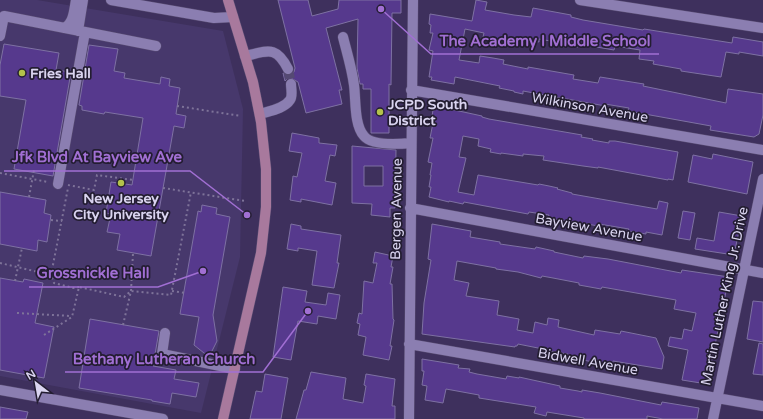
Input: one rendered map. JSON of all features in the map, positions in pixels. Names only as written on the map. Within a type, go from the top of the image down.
[{"type":"main road","points":[[223,419],[261,253],[266,207],[266,169],[260,114],[253,82],[228,0]]},
{"type":"street","points":[[64,28],[71,22],[76,0]]},
{"type":"street","points":[[63,185],[81,31],[83,0]]},
{"type":"street","points":[[111,0],[214,18],[233,18]]},
{"type":"street","name":"Bergen Avenue","points":[[409,419],[413,0]]},
{"type":"street","points":[[580,0],[763,28]]},
{"type":"street","points":[[0,36],[4,16],[156,46]]},
{"type":"street","points":[[344,38],[354,85],[358,123],[364,136],[372,141],[386,143],[411,143]]},
{"type":"street","points":[[245,56],[263,52],[278,54],[283,58],[288,69]]},
{"type":"street","points":[[260,114],[283,106],[290,101],[292,95],[291,84]]},
{"type":"street","name":"Wilkinson Avenue","points":[[411,90],[763,150]]},
{"type":"street","name":"Martin Luther King Jr. Drive","points":[[713,419],[763,179]]},
{"type":"street","name":"Bayview Avenue","points":[[410,208],[763,273]]},
{"type":"street","points":[[166,333],[162,354],[235,369]]},
{"type":"street","name":"Bidwell Avenue","points":[[409,344],[763,406]]},
{"type":"street","points":[[0,390],[163,419]]},
{"type":"path","points":[[177,106],[241,116]]},
{"type":"path","points":[[29,197],[34,170]]},
{"type":"path","points":[[0,173],[94,190],[97,175],[133,180]]},
{"type":"path","points":[[63,185],[62,221],[52,275],[54,283],[124,297],[131,291],[171,295],[192,192]]},
{"type":"path","points":[[163,188],[246,201]]},
{"type":"path","points":[[51,220],[62,221]]},
{"type":"path","points":[[15,280],[22,248]]},
{"type":"path","points":[[123,325],[131,291],[133,253]]},
{"type":"path","points":[[0,263],[52,275]]},
{"type":"path","points":[[44,335],[72,317],[79,287]]},
{"type":"path","points":[[172,291],[186,293]]},
{"type":"path","points":[[17,313],[72,317]]},
{"type":"shaded area","name":"New Jersey City University","points":[[0,0],[37,0],[223,31],[243,109],[240,257],[201,413],[0,376]]},
{"type":"building","points":[[278,0],[308,0],[312,16],[338,9],[339,0],[401,0],[401,13],[392,13],[391,85],[389,84],[389,133],[371,133],[371,89],[363,89],[363,84],[360,84],[357,68],[358,19],[326,28],[342,90],[339,90],[342,104],[306,113],[298,82],[291,78],[288,78],[285,81],[283,73],[291,75],[295,68]]},
{"type":"building","points":[[476,0],[487,2],[485,10],[514,15],[531,17],[533,8],[571,15],[571,17],[583,20],[643,30],[732,43],[733,37],[763,42],[763,56],[739,52],[739,54],[726,52],[721,77],[681,71],[681,69],[653,64],[654,61],[639,59],[640,50],[615,46],[614,50],[579,44],[578,47],[567,45],[566,47],[555,46],[556,42],[539,39],[539,42],[526,40],[525,44],[483,37],[484,33],[465,29],[459,60],[479,63],[480,56],[493,58],[504,60],[503,64],[574,75],[573,79],[598,83],[600,77],[644,84],[643,86],[726,103],[728,89],[763,94],[763,115],[759,134],[754,137],[710,130],[711,126],[628,111],[629,108],[605,104],[605,106],[523,91],[523,94],[499,88],[500,86],[455,77],[454,84],[431,80],[432,77],[429,77],[433,51],[429,50],[433,33],[430,33],[430,14],[472,21]]},
{"type":"building","points":[[4,44],[59,53],[56,70],[71,72],[53,176],[14,169],[26,100],[0,96],[0,65]]},
{"type":"building","points":[[89,45],[118,49],[114,71],[125,73],[124,78],[160,84],[161,77],[170,79],[169,86],[180,88],[176,114],[186,116],[184,128],[174,126],[151,256],[117,250],[120,234],[107,232],[111,214],[106,213],[111,182],[132,185],[143,118],[82,110],[82,106],[79,105]]},
{"type":"building","points":[[436,106],[482,116],[489,119],[582,135],[581,137],[593,139],[592,140],[609,143],[609,141],[615,141],[678,152],[673,180],[668,180],[598,167],[543,160],[544,156],[523,154],[523,156],[490,152],[491,149],[478,146],[479,139],[463,136],[459,157],[466,158],[458,192],[474,195],[478,175],[539,184],[558,188],[557,189],[572,194],[657,209],[659,201],[668,203],[662,235],[628,231],[629,229],[599,224],[599,226],[548,218],[549,215],[529,212],[528,214],[464,202],[463,204],[449,202],[429,197],[432,163],[428,162],[433,138],[430,138],[433,123],[431,123],[433,110],[435,110]]},
{"type":"building","points":[[292,133],[319,138],[319,143],[337,145],[335,156],[330,155],[325,181],[336,183],[332,205],[301,199],[301,202],[290,200],[293,176],[297,177],[302,153],[289,151]]},
{"type":"building","points":[[352,146],[396,150],[395,208],[390,208],[390,217],[371,215],[372,204],[352,203]],"holes":[[[364,166],[383,166],[383,186],[364,186]]]},
{"type":"building","points":[[713,154],[753,162],[747,194],[688,182],[693,155],[712,159]]},
{"type":"building","points":[[0,192],[46,200],[44,213],[51,215],[47,242],[38,240],[37,251],[0,244]]},
{"type":"building","points":[[202,205],[217,208],[216,214],[230,217],[213,315],[217,341],[209,357],[194,345],[199,317],[180,314],[198,211],[201,212]]},
{"type":"building","points":[[683,211],[695,213],[690,240],[678,238]]},
{"type":"building","points":[[719,212],[742,216],[734,255],[695,249],[697,238],[714,241]]},
{"type":"building","points":[[291,224],[301,226],[301,229],[341,235],[337,263],[339,263],[334,288],[312,285],[317,251],[298,248],[298,251],[287,249]]},
{"type":"building","points":[[432,224],[471,231],[470,237],[500,242],[500,244],[535,249],[536,247],[583,258],[584,256],[608,259],[681,273],[682,270],[729,277],[707,384],[682,380],[688,350],[668,346],[670,337],[682,339],[684,329],[692,331],[696,313],[674,309],[676,300],[602,287],[601,289],[579,285],[579,283],[542,276],[541,278],[518,272],[457,261],[454,280],[469,283],[466,296],[499,301],[497,315],[519,319],[517,330],[533,333],[535,322],[547,325],[548,318],[559,320],[558,327],[594,335],[595,330],[620,334],[621,331],[656,338],[664,357],[662,369],[613,361],[612,365],[588,361],[568,357],[568,354],[518,344],[515,347],[422,334],[424,303],[431,260],[428,259]]},
{"type":"building","points":[[375,252],[393,256],[390,284],[392,284],[394,320],[390,346],[392,346],[389,360],[363,355],[366,337],[358,335],[360,324],[357,323],[359,313],[362,314],[364,281],[373,283],[377,263],[373,263]]},
{"type":"building","points":[[0,278],[23,282],[24,279],[43,283],[35,323],[54,327],[44,378],[0,370]]},
{"type":"building","points":[[283,287],[307,291],[305,302],[326,305],[328,293],[340,295],[336,319],[318,316],[317,324],[298,321],[291,360],[273,357]]},
{"type":"building","points":[[753,301],[763,302],[763,342],[747,339]]},
{"type":"building","points":[[90,319],[159,331],[153,366],[176,370],[174,379],[199,383],[196,397],[172,393],[170,404],[79,388]]},
{"type":"building","points":[[759,343],[763,344],[763,375],[753,374]]},
{"type":"building","points":[[422,359],[459,365],[458,368],[470,369],[469,372],[477,374],[506,379],[507,376],[519,377],[560,386],[560,388],[582,392],[582,390],[661,405],[662,402],[699,408],[697,419],[663,419],[647,416],[647,419],[584,419],[547,412],[546,416],[534,413],[536,407],[479,398],[479,395],[446,389],[443,403],[425,400],[427,386],[422,385],[424,371],[422,371]]},
{"type":"building","points":[[311,372],[346,378],[343,399],[363,403],[366,386],[364,385],[366,374],[395,379],[392,406],[395,406],[395,419],[296,419]]},
{"type":"building","points":[[265,374],[288,378],[281,419],[250,419],[256,391],[262,392]]},
{"type":"building","points":[[0,407],[28,412],[26,419],[0,419]]},
{"type":"tunnel","points":[[288,69],[291,84]]},
{"type":"place","name":"The Academy I Middle School","points":[[381,9]]},
{"type":"place","name":"Fries Hall","points":[[22,73]]},
{"type":"place","name":"JCPD South District","points":[[380,112]]},
{"type":"place","name":"New Jersey City University","points":[[121,183]]},
{"type":"place","name":"Jfk Blvd At Bayview Ave","points":[[247,215]]},
{"type":"place","name":"Grossnickle Hall","points":[[203,271]]},
{"type":"place","name":"Bethany Lutheran Church","points":[[308,311]]}]
